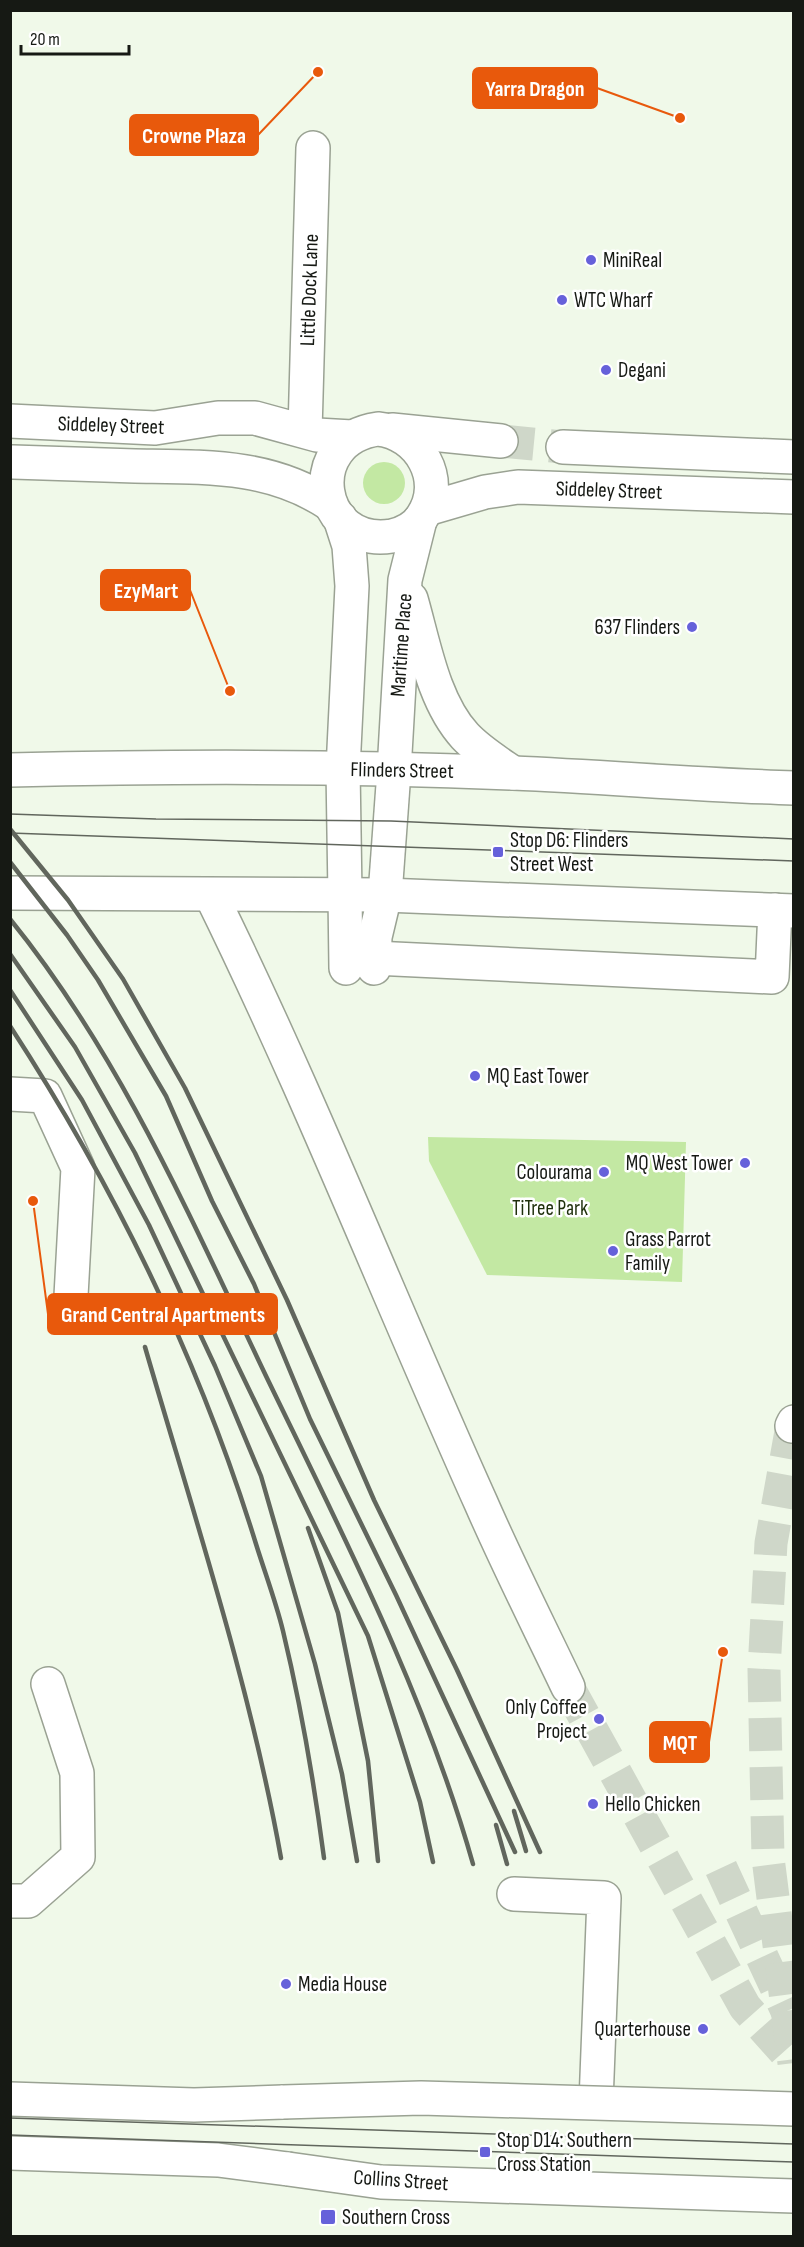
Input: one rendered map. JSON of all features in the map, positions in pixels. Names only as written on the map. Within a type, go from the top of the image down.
[{"type":"street","name":"Little Dock Lane","points":[[305,431],[313,148]]},
{"type":"street","name":"Siddeley Street","points":[[10,421],[155,428],[218,418],[255,418],[323,436],[352,437]]},
{"type":"street","points":[[335,512],[356,531],[372,537],[406,532],[423,514],[431,483],[424,458],[404,436],[384,429]]},
{"type":"street","points":[[10,893],[345,895],[784,911],[772,977],[365,964],[345,895],[343,769],[352,586],[349,546],[327,486],[328,469],[334,454],[352,437],[368,430],[384,429],[501,441]]},
{"type":"street","name":"Siddeley Street","points":[[563,447],[794,456]]},
{"type":"street","name":"Siddeley Street","points":[[10,462],[226,468],[281,479],[315,494],[335,512]]},
{"type":"street","name":"Siddeley Street","points":[[423,514],[485,492],[518,487],[794,496]]},
{"type":"street","name":"Maritime Place","points":[[365,964],[385,896],[405,580],[423,514]]},
{"type":"street","points":[[405,580],[432,669],[451,716],[471,742],[513,773]]},
{"type":"street","points":[[10,754],[45,769]]},
{"type":"street","name":"Flinders Street","points":[[10,770],[135,767],[343,769],[513,773],[794,788]]},
{"type":"street","points":[[211,895],[344,1183],[481,1503],[568,1687]]},
{"type":"street","points":[[10,1094],[45,1096],[78,1168],[71,1296]]},
{"type":"street","points":[[10,1900],[28,1901],[78,1857],[77,1773],[48,1684]]},
{"type":"street","points":[[514,1894],[604,1898],[596,2102]]},
{"type":"street","points":[[10,2099],[194,2105],[421,2098],[794,2109]]},
{"type":"street","name":"Collins Street","points":[[10,2152],[218,2160],[381,2181],[794,2196]]},
{"type":"green space","points":[[384,462],[399,468],[405,483],[399,498],[384,504],[369,498],[363,483],[369,468]]},
{"type":"green space","name":"TiTree Park","points":[[428,1137],[686,1142],[682,1282],[487,1275],[429,1161]]},
{"type":"tunnel","points":[[501,441],[563,447]]},
{"type":"tunnel","points":[[792,1426],[771,1543],[764,1670],[768,1858],[794,2063]]},
{"type":"tunnel","points":[[568,1687],[745,2007],[793,2061]]},
{"type":"tunnel","points":[[721,1868],[787,2011]]},
{"type":"tram line","points":[[10,814],[156,819],[391,821],[794,839]]},
{"type":"tram line","points":[[10,833],[794,861]]},
{"type":"tram line","points":[[10,2118],[794,2144]]},
{"type":"tram line","points":[[10,2135],[794,2162]]},
{"type":"railway","points":[[10,829],[68,900],[123,979],[185,1088],[287,1300],[374,1500],[457,1670],[540,1852]]},
{"type":"railway","points":[[10,862],[67,935],[98,980],[166,1096],[212,1201],[254,1284],[310,1419],[396,1595],[515,1852]]},
{"type":"railway","points":[[10,919],[50,972],[86,1026],[152,1140],[181,1199],[353,1555],[407,1677],[431,1738],[473,1864]]},
{"type":"railway","points":[[10,954],[75,1047],[135,1153],[368,1636],[420,1802],[433,1862]]},
{"type":"railway","points":[[10,990],[82,1100],[149,1225],[215,1366],[261,1476],[315,1664],[342,1774],[357,1861]]},
{"type":"railway","points":[[10,1026],[48,1087],[119,1212],[181,1342],[209,1409],[234,1476],[283,1631],[296,1687],[324,1858]]},
{"type":"railway","points":[[145,1347],[237,1665],[254,1729],[281,1858]]},
{"type":"railway","points":[[308,1528],[338,1613],[368,1761],[378,1861]]},
{"type":"railway","points":[[514,1811],[526,1851]]},
{"type":"railway","points":[[496,1825],[507,1864]]},
{"type":"place","name":"Crowne Plaza","points":[[318,72]]},
{"type":"place","name":"Yarra Dragon","points":[[680,118]]},
{"type":"place","name":"MiniReal","points":[[591,260]]},
{"type":"place","name":"WTC Wharf","points":[[562,300]]},
{"type":"place","name":"Degani","points":[[606,370]]},
{"type":"place","name":"637 Flinders","points":[[692,627]]},
{"type":"place","name":"EzyMart","points":[[230,691]]},
{"type":"place","name":"Stop D6: Flinders Street West","points":[[498,852]]},
{"type":"place","name":"MQ East Tower","points":[[475,1076]]},
{"type":"place","name":"MQ West Tower","points":[[745,1163]]},
{"type":"place","name":"Colourama","points":[[604,1172]]},
{"type":"place","name":"Grand Central Apartments","points":[[33,1201]]},
{"type":"place","name":"Grass Parrot Family","points":[[613,1251]]},
{"type":"place","name":"MQT","points":[[723,1652]]},
{"type":"place","name":"Only Coffee Project","points":[[599,1719]]},
{"type":"place","name":"Hello Chicken","points":[[593,1804]]},
{"type":"place","name":"Media House","points":[[286,1984]]},
{"type":"place","name":"Quarterhouse","points":[[703,2029]]},
{"type":"place","name":"Stop D14: Southern Cross Station","points":[[485,2152]]},
{"type":"place","name":"Southern Cross","points":[[328,2217]]}]
